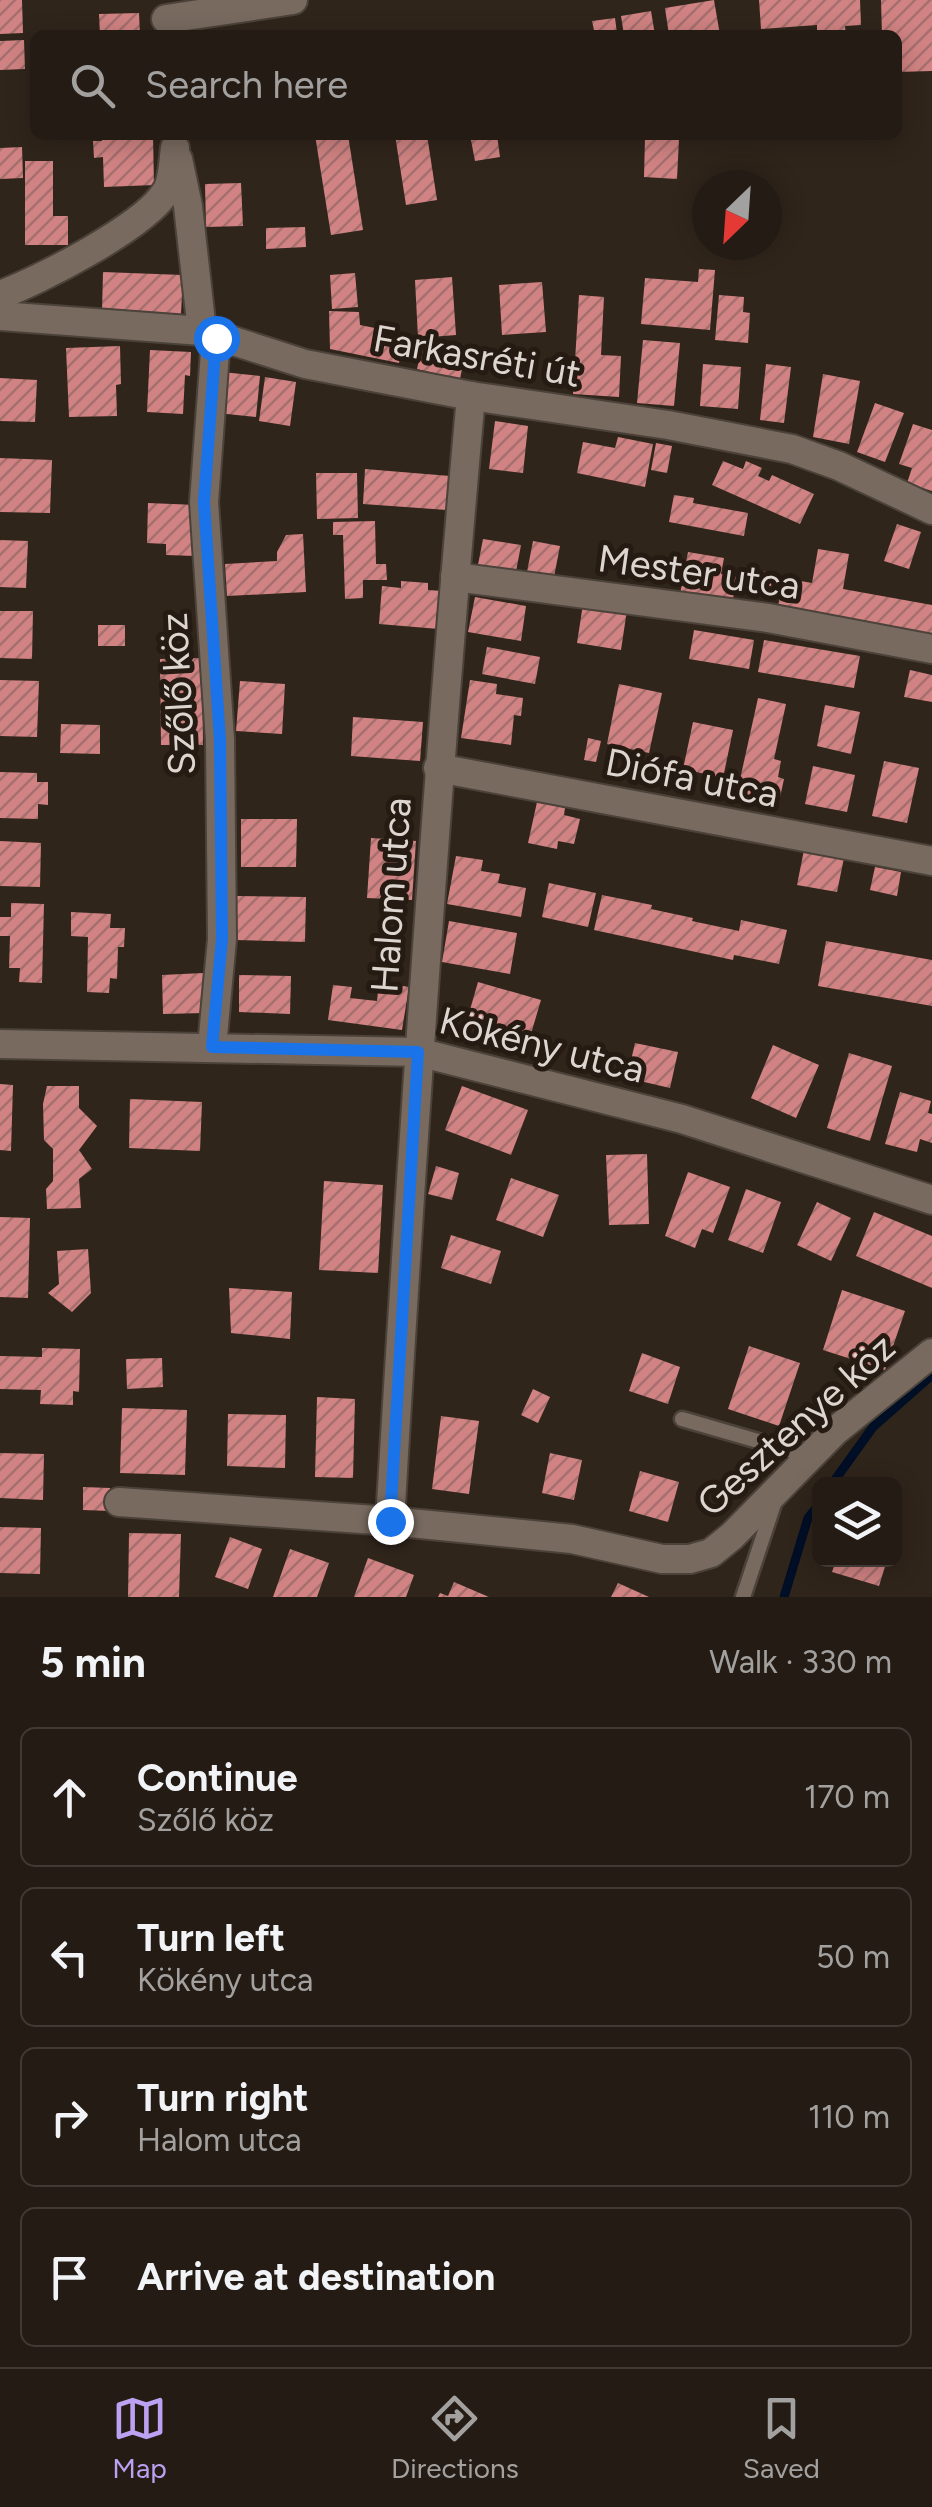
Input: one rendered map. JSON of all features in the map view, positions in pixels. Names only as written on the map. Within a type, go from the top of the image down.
[{"type":"street","points":[[166,18],[293,0]]},
{"type":"street","points":[[13,317],[13,290],[58,270],[136,219],[167,192],[175,141]]},
{"type":"street","name":"Szőlő köz","points":[[175,141],[209,334],[204,502],[220,740],[222,939],[212,1047]]},
{"type":"street","name":"Farkasréti út","points":[[13,317],[209,334],[305,364],[471,396],[668,424],[792,449],[839,466],[932,510]]},
{"type":"street","name":"Halom utca","points":[[390,1521],[438,768],[471,396]]},
{"type":"street","name":"Mester utca","points":[[454,577],[768,618],[932,649]]},
{"type":"street","name":"Diófa utca","points":[[438,768],[932,861]]},
{"type":"street","name":"Kökény utca","points":[[0,1044],[418,1052],[682,1118],[932,1200]]},
{"type":"street","name":"Gesztenye köz","points":[[390,1521],[572,1539],[662,1559],[690,1559],[711,1553],[778,1491],[834,1431],[932,1353]]},
{"type":"street","points":[[119,1502],[390,1521]]},
{"type":"lane","points":[[682,1420],[811,1456]]},
{"type":"lane","points":[[743,1597],[778,1491]]},
{"type":"building","points":[[0,0],[22,0],[23,33],[0,34]]},
{"type":"building","points":[[714,0],[719,30],[668,30],[665,8]]},
{"type":"building","points":[[759,0],[860,0],[861,25],[845,26],[845,30],[817,30],[817,25],[761,29]]},
{"type":"building","points":[[881,0],[932,0],[932,71],[902,72],[902,30],[882,30]]},
{"type":"building","points":[[651,11],[654,30],[623,30],[621,16]]},
{"type":"building","points":[[139,13],[140,30],[100,30],[99,14]]},
{"type":"building","points":[[615,18],[617,30],[594,30],[592,21]]},
{"type":"building","points":[[24,40],[25,69],[0,70],[0,41]]},
{"type":"building","points":[[153,140],[154,185],[104,187],[103,157],[94,158],[93,141]]},
{"type":"building","points":[[316,140],[349,140],[363,230],[331,235]]},
{"type":"building","points":[[396,140],[428,140],[437,200],[406,205]]},
{"type":"building","points":[[471,140],[498,140],[500,157],[475,161]]},
{"type":"building","points":[[645,140],[679,140],[677,179],[644,177]]},
{"type":"building","points":[[22,147],[23,178],[0,179],[0,148]]},
{"type":"building","points":[[25,161],[53,161],[53,216],[68,216],[68,245],[25,245]]},
{"type":"building","points":[[241,183],[243,226],[206,227],[205,184]]},
{"type":"building","points":[[305,227],[306,247],[266,249],[266,228]]},
{"type":"building","points":[[699,269],[715,270],[710,330],[641,324],[645,278],[698,282]]},
{"type":"building","points":[[103,272],[183,275],[181,314],[102,311]]},
{"type":"building","points":[[355,273],[358,307],[332,309],[330,275]]},
{"type":"building","points":[[452,277],[456,335],[418,338],[415,280]]},
{"type":"building","points":[[542,282],[546,332],[502,335],[499,285]]},
{"type":"building","points":[[579,295],[604,297],[601,355],[621,356],[619,397],[573,394]]},
{"type":"building","points":[[719,295],[744,297],[743,312],[750,313],[748,343],[715,340]]},
{"type":"building","points":[[329,311],[359,312],[360,325],[405,334],[399,363],[330,349]]},
{"type":"building","points":[[424,339],[466,349],[460,379],[417,369]]},
{"type":"building","points":[[643,340],[680,343],[674,406],[637,403]]},
{"type":"building","points":[[120,346],[117,416],[69,417],[66,348]]},
{"type":"building","points":[[150,350],[191,352],[190,376],[185,375],[183,414],[147,412]]},
{"type":"building","points":[[703,364],[741,367],[738,409],[700,406]]},
{"type":"building","points":[[766,364],[791,367],[784,423],[760,420]]},
{"type":"building","points":[[222,372],[260,376],[256,417],[217,413]]},
{"type":"building","points":[[823,374],[860,381],[849,444],[813,437]]},
{"type":"building","points":[[265,377],[296,382],[290,426],[259,421]]},
{"type":"building","points":[[0,378],[37,380],[35,422],[0,421]]},
{"type":"building","points":[[875,403],[904,413],[885,462],[857,452]]},
{"type":"building","points":[[495,421],[528,426],[523,473],[489,469]]},
{"type":"building","points":[[913,424],[932,430],[932,491],[907,483],[912,468],[899,464]]},
{"type":"building","points":[[618,437],[653,444],[645,487],[577,473],[583,442],[615,448]]},
{"type":"building","points":[[656,443],[672,446],[667,473],[651,470]]},
{"type":"building","points":[[0,458],[52,460],[50,513],[0,512]]},
{"type":"building","points":[[723,461],[743,469],[746,461],[762,468],[758,476],[769,481],[772,475],[814,494],[800,524],[712,485]]},
{"type":"building","points":[[365,469],[450,476],[447,510],[363,504]]},
{"type":"building","points":[[316,473],[357,473],[358,518],[317,519]]},
{"type":"building","points":[[674,495],[694,498],[693,503],[748,513],[744,536],[669,522]]},
{"type":"building","points":[[148,503],[197,505],[195,556],[166,555],[166,544],[147,543]]},
{"type":"building","points":[[375,521],[376,564],[386,564],[387,580],[363,580],[363,598],[345,599],[343,535],[333,535],[333,522]]},
{"type":"building","points":[[897,524],[921,532],[909,569],[884,561]]},
{"type":"building","points":[[303,534],[306,592],[227,596],[225,564],[277,561],[286,535]]},
{"type":"building","points":[[483,539],[521,545],[514,582],[476,575]]},
{"type":"building","points":[[0,540],[28,541],[26,588],[0,587]]},
{"type":"building","points":[[533,541],[560,546],[553,582],[526,577]]},
{"type":"building","points":[[818,549],[849,554],[843,589],[932,605],[932,640],[777,612],[783,578],[812,583]]},
{"type":"building","points":[[688,552],[724,558],[721,574],[737,577],[732,604],[680,594]]},
{"type":"building","points":[[755,570],[773,573],[771,586],[752,583]]},
{"type":"building","points":[[401,581],[428,583],[428,590],[442,591],[439,629],[379,624],[382,586],[401,588]]},
{"type":"building","points":[[475,597],[526,606],[521,641],[468,632]]},
{"type":"building","points":[[583,604],[627,610],[621,650],[577,643]]},
{"type":"building","points":[[0,611],[33,611],[32,659],[0,658]]},
{"type":"building","points":[[98,625],[125,625],[125,646],[98,646]]},
{"type":"building","points":[[694,630],[754,640],[749,669],[689,659]]},
{"type":"building","points":[[764,640],[860,656],[854,688],[758,672]]},
{"type":"building","points":[[487,647],[540,657],[535,684],[482,674]]},
{"type":"building","points":[[202,658],[203,745],[161,745],[160,659]]},
{"type":"building","points":[[910,670],[932,675],[932,702],[904,697]]},
{"type":"building","points":[[0,680],[39,681],[37,737],[0,736]]},
{"type":"building","points":[[470,680],[497,684],[496,694],[523,698],[521,716],[514,715],[511,745],[461,738]]},
{"type":"building","points":[[240,681],[285,684],[282,734],[236,731]]},
{"type":"building","points":[[619,684],[662,693],[649,753],[607,744]]},
{"type":"building","points":[[758,698],[786,704],[774,759],[781,761],[778,777],[784,779],[779,802],[737,793]]},
{"type":"building","points":[[825,705],[860,712],[851,754],[817,746]]},
{"type":"building","points":[[353,717],[423,722],[420,761],[351,756]]},
{"type":"building","points":[[693,722],[733,730],[723,778],[683,769]]},
{"type":"building","points":[[61,724],[100,725],[100,754],[60,753]]},
{"type":"building","points":[[588,738],[601,741],[596,762],[584,760]]},
{"type":"building","points":[[884,761],[919,768],[907,823],[872,816]]},
{"type":"building","points":[[813,766],[855,775],[847,812],[805,804]]},
{"type":"building","points":[[0,772],[37,773],[37,782],[48,782],[48,805],[38,804],[38,819],[0,818]]},
{"type":"building","points":[[537,802],[565,808],[564,815],[580,819],[574,844],[558,841],[557,849],[528,843]]},
{"type":"building","points":[[241,819],[297,819],[296,867],[241,867]]},
{"type":"building","points":[[371,838],[416,841],[412,900],[367,898]]},
{"type":"building","points":[[0,841],[41,843],[40,887],[0,886]]},
{"type":"building","points":[[804,850],[844,858],[837,892],[797,885]]},
{"type":"building","points":[[456,856],[483,860],[481,871],[500,874],[498,883],[526,888],[521,917],[447,904]]},
{"type":"building","points":[[875,867],[901,872],[897,896],[870,890]]},
{"type":"building","points":[[549,883],[596,893],[588,927],[542,917]]},
{"type":"building","points":[[602,895],[652,905],[651,909],[739,931],[741,920],[787,930],[779,964],[734,955],[733,960],[594,930]]},
{"type":"building","points":[[236,896],[306,897],[305,942],[235,940]]},
{"type":"building","points":[[11,903],[44,904],[42,983],[19,982],[20,968],[9,968],[10,936],[0,936],[0,917],[11,917]]},
{"type":"building","points":[[71,912],[111,914],[110,928],[125,928],[124,947],[118,947],[117,979],[110,978],[109,993],[87,992],[88,937],[71,936]]},
{"type":"building","points":[[449,921],[517,933],[510,974],[442,962]]},
{"type":"building","points":[[826,941],[932,960],[932,1006],[818,986]]},
{"type":"building","points":[[203,973],[205,1013],[163,1014],[162,975]]},
{"type":"building","points":[[239,975],[291,976],[290,1014],[239,1012]]},
{"type":"building","points":[[379,982],[409,987],[402,1030],[328,1020],[333,985],[352,987],[350,998],[377,1001]]},
{"type":"building","points":[[478,982],[541,1000],[528,1044],[465,1027]]},
{"type":"building","points":[[635,1043],[678,1052],[670,1088],[627,1078]]},
{"type":"building","points":[[773,1045],[819,1065],[796,1118],[751,1098]]},
{"type":"building","points":[[849,1053],[892,1066],[870,1141],[827,1128]]},
{"type":"building","points":[[0,1084],[13,1085],[11,1151],[0,1150]]},
{"type":"building","points":[[47,1086],[79,1086],[79,1108],[97,1126],[79,1150],[92,1169],[79,1179],[81,1208],[47,1209],[46,1189],[53,1181],[53,1149],[44,1140]]},
{"type":"building","points":[[462,1086],[528,1110],[511,1155],[445,1130]]},
{"type":"building","points":[[900,1092],[931,1101],[928,1113],[932,1114],[932,1143],[920,1139],[917,1152],[885,1144]]},
{"type":"building","points":[[130,1099],[202,1102],[200,1151],[129,1148]]},
{"type":"building","points":[[647,1154],[649,1224],[609,1225],[606,1155]]},
{"type":"building","points":[[436,1166],[459,1173],[452,1200],[428,1194]]},
{"type":"building","points":[[688,1172],[730,1187],[713,1233],[702,1229],[695,1248],[665,1236]]},
{"type":"building","points":[[511,1178],[559,1195],[543,1237],[496,1220]]},
{"type":"building","points":[[324,1181],[383,1185],[378,1273],[319,1270]]},
{"type":"building","points":[[746,1189],[781,1202],[763,1253],[728,1240]]},
{"type":"building","points":[[817,1202],[851,1218],[831,1261],[797,1245]]},
{"type":"building","points":[[874,1212],[932,1236],[932,1288],[856,1256]]},
{"type":"building","points":[[0,1217],[30,1218],[28,1298],[0,1297]]},
{"type":"building","points":[[451,1235],[501,1251],[491,1284],[441,1268]]},
{"type":"building","points":[[88,1249],[91,1293],[72,1312],[48,1293],[59,1284],[57,1251]]},
{"type":"building","points":[[229,1288],[292,1292],[290,1339],[231,1333]]},
{"type":"building","points":[[842,1290],[905,1311],[885,1370],[823,1350]]},
{"type":"building","points":[[749,1346],[800,1363],[779,1426],[728,1409]]},
{"type":"building","points":[[42,1348],[80,1349],[79,1392],[73,1391],[73,1405],[40,1404],[41,1390],[0,1389],[0,1356],[42,1357]]},
{"type":"building","points":[[642,1353],[680,1367],[668,1404],[629,1391]]},
{"type":"building","points":[[162,1358],[163,1387],[127,1389],[126,1359]]},
{"type":"building","points":[[533,1389],[550,1397],[538,1423],[521,1415]]},
{"type":"building","points":[[317,1397],[355,1399],[353,1478],[315,1477]]},
{"type":"building","points":[[122,1408],[187,1410],[185,1475],[120,1473]]},
{"type":"building","points":[[228,1414],[286,1415],[285,1468],[227,1466]]},
{"type":"building","points":[[441,1416],[479,1421],[469,1494],[432,1489]]},
{"type":"building","points":[[0,1453],[44,1454],[43,1500],[0,1498]]},
{"type":"building","points":[[550,1453],[582,1460],[574,1500],[542,1493]]},
{"type":"building","points":[[640,1471],[679,1482],[668,1522],[629,1511]]},
{"type":"building","points":[[83,1487],[110,1488],[110,1511],[83,1510]]},
{"type":"building","points":[[0,1527],[41,1528],[40,1574],[0,1573]]},
{"type":"building","points":[[129,1533],[181,1534],[179,1597],[128,1597]]},
{"type":"building","points":[[230,1537],[262,1549],[248,1589],[215,1577]]},
{"type":"building","points":[[290,1549],[329,1563],[317,1597],[273,1597]]},
{"type":"building","points":[[368,1558],[414,1575],[406,1597],[354,1597]]},
{"type":"building","points":[[834,1567],[885,1567],[879,1586],[832,1572]]},
{"type":"building","points":[[454,1582],[489,1597],[438,1597],[440,1593],[448,1596]]},
{"type":"building","points":[[618,1583],[649,1597],[611,1597]]},
{"type":"waterway","points":[[837,1477],[873,1427],[932,1375]]},
{"type":"waterway","points":[[784,1597],[812,1513]]},
{"type":"route","points":[[216,338],[204,502],[220,740],[222,939],[212,1047],[418,1052],[390,1521]]}]
